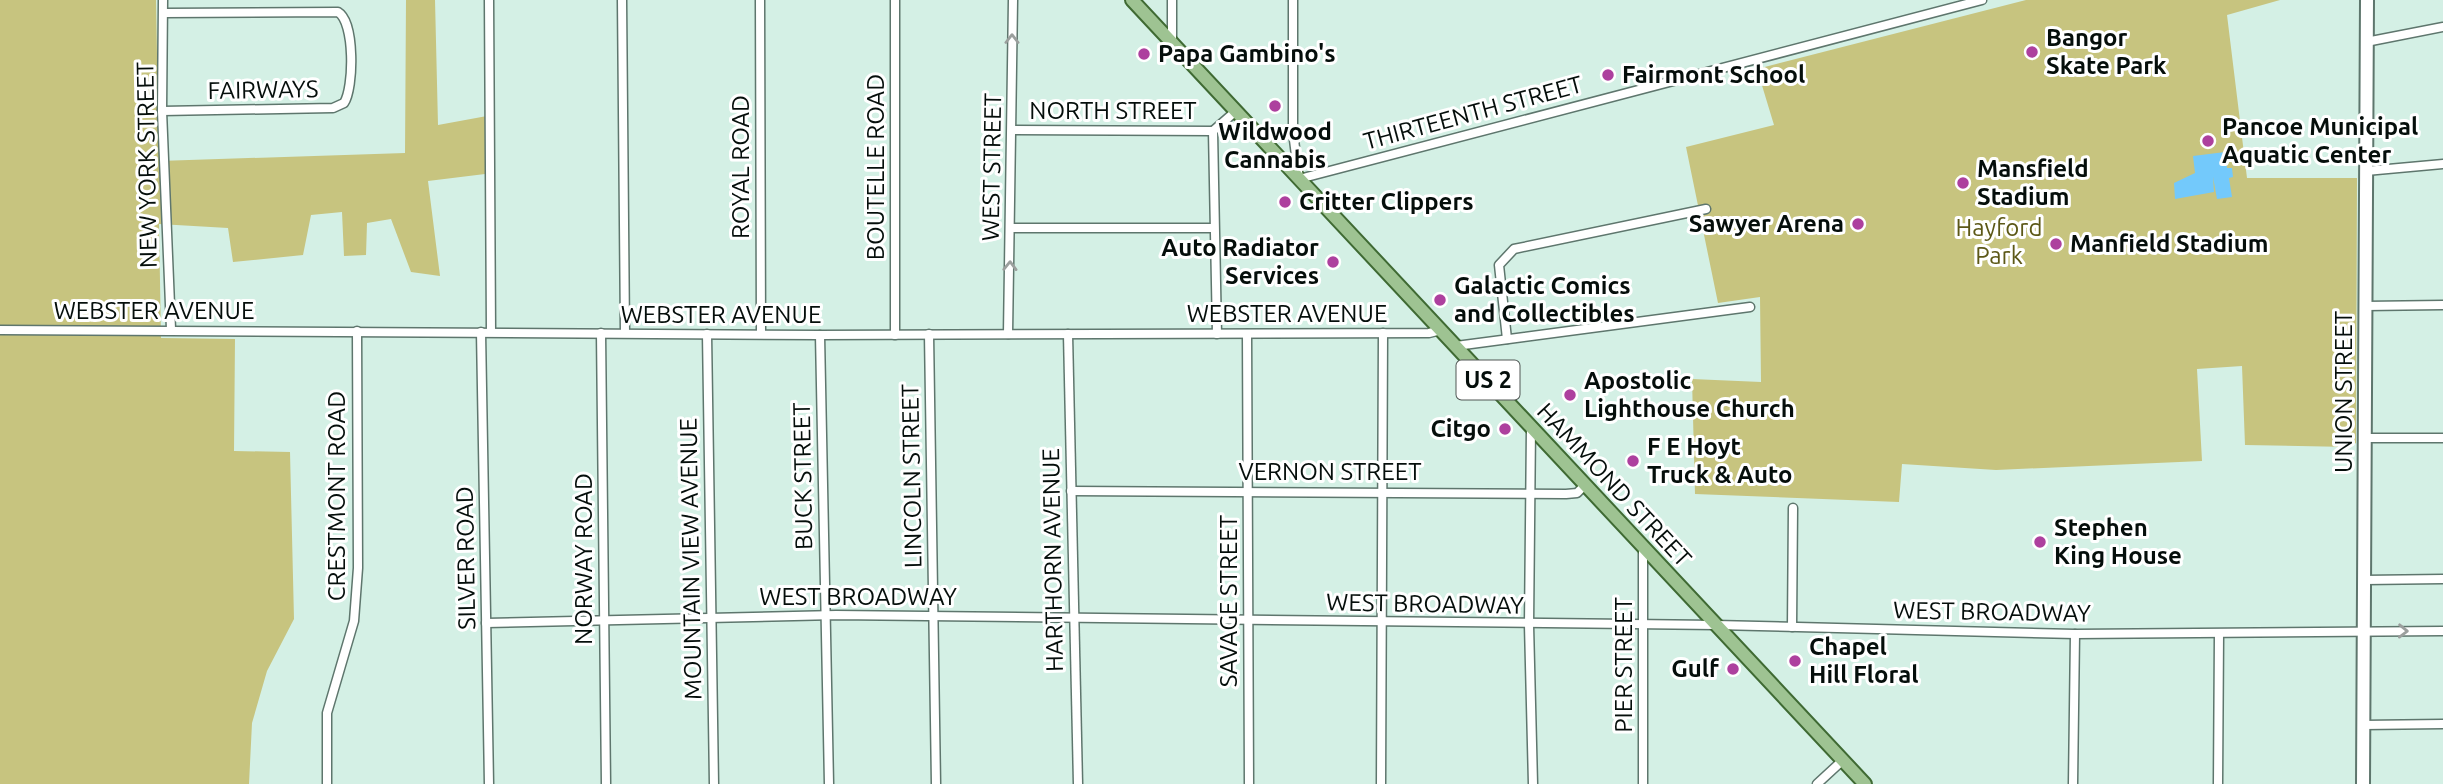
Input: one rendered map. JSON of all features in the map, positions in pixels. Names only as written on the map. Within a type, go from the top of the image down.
[{"type":"main road","name":"HAMMOND STREET","points":[[1132,0],[1865,784]]},
{"type":"main road","name":"UNION STREET","points":[[2363,784],[2367,0]]},
{"type":"street","name":"NEW YORK STREET","points":[[163,0],[162,111],[171,329]]},
{"type":"street","name":"SILVER ROAD","points":[[489,0],[486,332],[489,784]]},
{"type":"street","points":[[622,0],[625,333]]},
{"type":"street","name":"ROYAL ROAD","points":[[760,0],[761,334]]},
{"type":"street","name":"BOUTELLE ROAD","points":[[895,0],[895,335]]},
{"type":"street","name":"WEST STREET","points":[[1008,334],[1013,0]]},
{"type":"street","points":[[1172,0],[1172,42]]},
{"type":"street","points":[[1293,0],[1293,132],[1299,179]]},
{"type":"street","name":"THIRTEENTH STREET","points":[[1299,179],[1982,0]]},
{"type":"street","name":"FAIRWAYS","points":[[162,111],[333,108],[344,103],[349,91],[350,29],[344,16],[338,12],[164,13]]},
{"type":"street","points":[[2367,42],[2443,27]]},
{"type":"street","points":[[1217,334],[1213,131],[1236,111]]},
{"type":"street","name":"NORTH STREET","points":[[1012,130],[1213,131]]},
{"type":"street","points":[[1256,132],[1293,132]]},
{"type":"street","points":[[2366,171],[2443,164]]},
{"type":"street","points":[[1507,339],[1499,265],[1514,249],[1706,209]]},
{"type":"street","points":[[1011,229],[1213,228]]},
{"type":"street","points":[[2365,306],[2443,305]]},
{"type":"street","points":[[1456,346],[1750,307]]},
{"type":"street","name":"WEBSTER AVENUE","points":[[0,330],[820,335],[1429,333],[1441,330]]},
{"type":"street","name":"CRESTMONT ROAD","points":[[327,784],[327,713],[354,621],[358,568],[356,331]]},
{"type":"street","name":"NORWAY ROAD","points":[[601,333],[606,784]]},
{"type":"street","points":[[1381,784],[1383,333]]},
{"type":"street","name":"MOUNTAIN VIEW AVENUE","points":[[707,334],[714,784]]},
{"type":"street","name":"LINCOLN STREET","points":[[929,334],[936,784]]},
{"type":"street","name":"HARTHORN AVENUE","points":[[1068,334],[1077,784]]},
{"type":"street","name":"SAVAGE STREET","points":[[1247,334],[1249,784]]},
{"type":"street","name":"BUCK STREET","points":[[820,335],[829,784]]},
{"type":"street","points":[[1531,427],[1529,625],[1533,784]]},
{"type":"street","points":[[2364,438],[2443,438]]},
{"type":"street","name":"VERNON STREET","points":[[1071,491],[1577,493],[1586,485]]},
{"type":"street","points":[[1792,627],[1793,508]]},
{"type":"street","name":"PIER STREET","points":[[1643,546],[1643,784]]},
{"type":"street","points":[[2364,580],[2443,579]]},
{"type":"street","name":"WEST BROADWAY","points":[[486,623],[604,618],[825,615],[1381,624],[1716,625],[2075,634],[2443,631]]},
{"type":"street","points":[[2073,784],[2075,634]]},
{"type":"street","points":[[2218,784],[2219,634]]},
{"type":"street","points":[[2363,725],[2443,724]]},
{"type":"street","points":[[1817,784],[1843,760]]},
{"type":"green space","points":[[0,0],[156,0],[159,161],[405,153],[406,0],[435,0],[438,125],[487,116],[485,174],[428,181],[440,276],[411,272],[391,219],[367,223],[366,255],[344,256],[342,212],[311,215],[303,255],[233,262],[228,228],[159,224],[161,338],[235,339],[234,451],[290,452],[294,619],[267,671],[252,723],[249,784],[0,784]]},
{"type":"green space","name":"Hayford Park","points":[[2026,0],[2280,0],[2227,15],[2247,178],[2357,178],[2356,443],[2349,447],[2245,445],[2242,366],[2197,369],[2202,461],[1996,470],[1902,464],[1899,502],[1695,494],[1692,379],[1761,382],[1760,297],[1718,303],[1686,147],[1774,125],[1757,69]]},
{"type":"water","points":[[2225,152],[2227,168],[2232,168],[2233,177],[2229,178],[2232,197],[2217,199],[2213,177],[2214,192],[2175,199],[2174,183],[2195,173],[2193,156]]},
{"type":"place","name":"Bangor Skate Park","points":[[2032,52]]},
{"type":"place","name":"Papa Gambino's","points":[[1144,54]]},
{"type":"place","name":"Fairmont School","points":[[1608,75]]},
{"type":"place","name":"Wildwood Cannabis","points":[[1275,106]]},
{"type":"place","name":"Pancoe Municipal Aquatic Center","points":[[2208,141]]},
{"type":"place","name":"Mansfield Stadium","points":[[1963,183]]},
{"type":"place","name":"Critter Clippers","points":[[1285,202]]},
{"type":"place","name":"Sawyer Arena","points":[[1858,224]]},
{"type":"place","name":"Manfield Stadium","points":[[2056,244]]},
{"type":"place","name":"Auto Radiator Services","points":[[1333,262]]},
{"type":"place","name":"Galactic Comics and Collectibles","points":[[1440,300]]},
{"type":"place","name":"Apostolic Lighthouse Church","points":[[1570,395]]},
{"type":"place","name":"Citgo","points":[[1505,429]]},
{"type":"place","name":"F E Hoyt Truck & Auto","points":[[1633,461]]},
{"type":"place","name":"Stephen King House","points":[[2040,542]]},
{"type":"place","name":"Chapel Hill Floral","points":[[1795,661]]},
{"type":"place","name":"Gulf","points":[[1733,669]]}]
